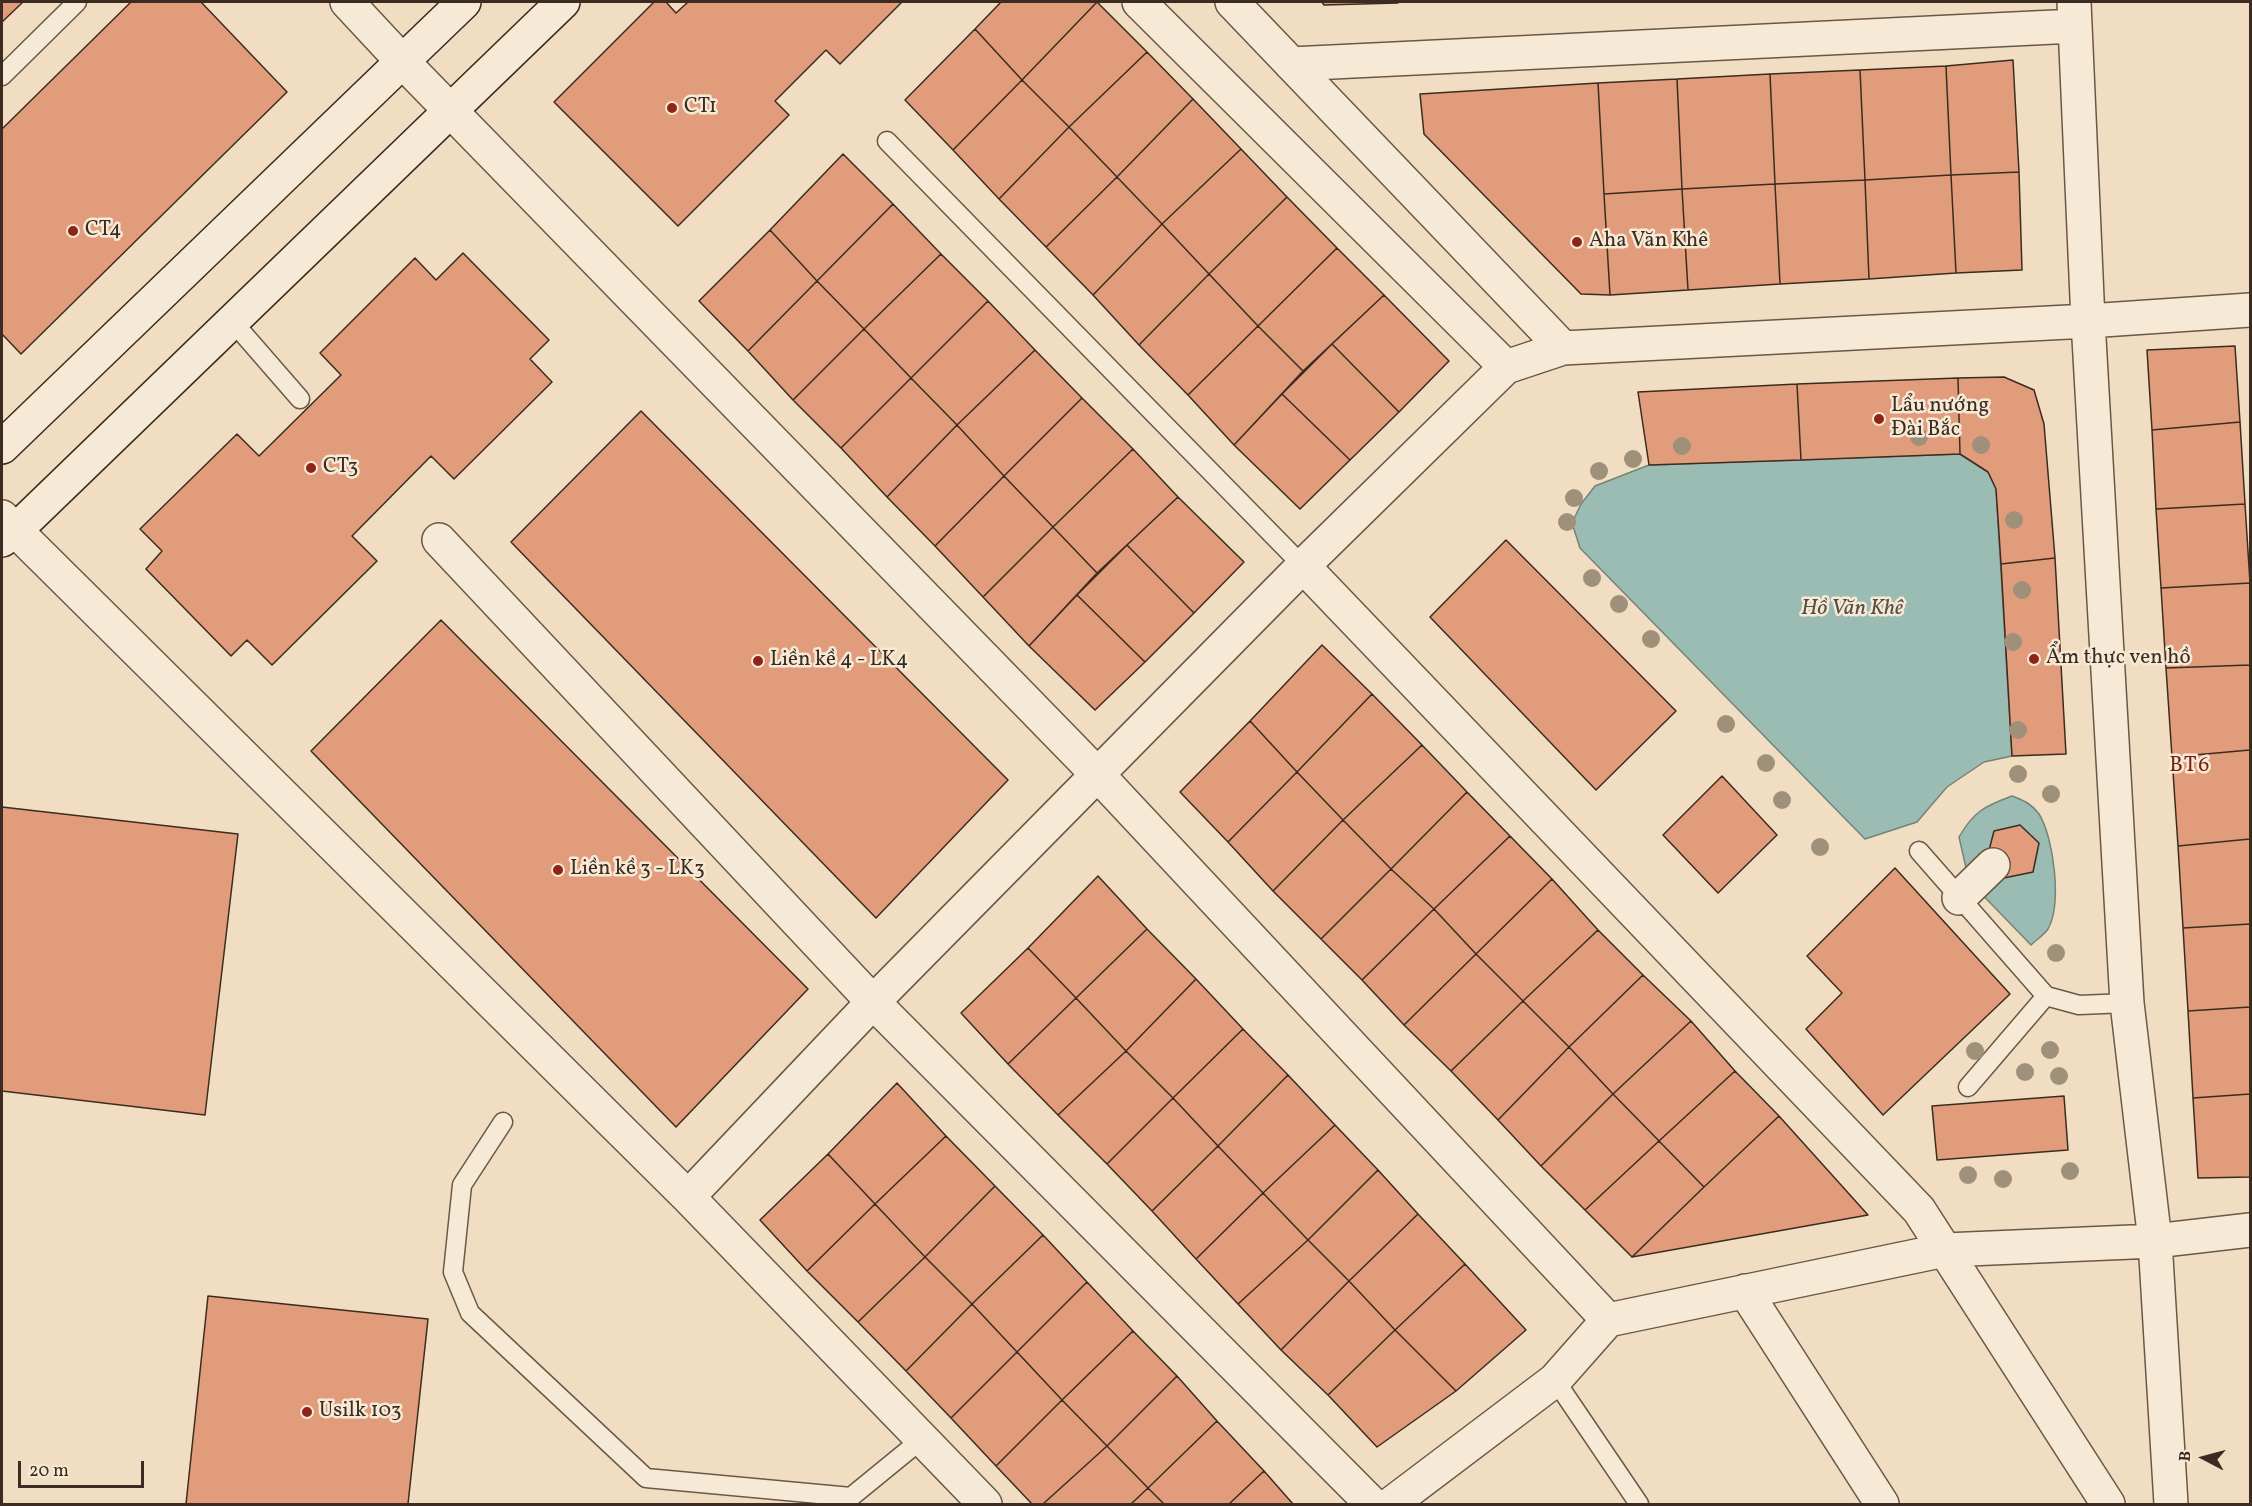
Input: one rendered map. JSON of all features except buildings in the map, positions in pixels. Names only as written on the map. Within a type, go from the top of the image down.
[{"type":"street","points":[[347,2],[1098,775],[1608,1320]]},
{"type":"street","points":[[2,447],[464,2]]},
{"type":"street","points":[[563,2],[449,109],[233,322],[6,529],[688,1197],[985,1504]]},
{"type":"street","points":[[1139,2],[1506,367]]},
{"type":"street","points":[[1232,2],[1563,348]]},
{"type":"street","points":[[1291,64],[2074,14],[2088,321],[2127,1003],[2154,1241],[2171,1504]]},
{"type":"street","points":[[688,1197],[873,1002],[1303,566],[1506,367],[1563,348],[2088,321],[2250,310]]},
{"type":"street","points":[[439,540],[873,1002],[1372,1504]]},
{"type":"street","points":[[1303,566],[1919,1210],[2108,1504]]},
{"type":"street","points":[[1959,898],[1993,865]]},
{"type":"street","points":[[1391,1504],[1555,1380],[1608,1320],[1945,1250],[2154,1241],[2250,1230]]},
{"type":"street","points":[[1745,1291],[1882,1504]]},
{"type":"lane","points":[[2,76],[77,2]]},
{"type":"lane","points":[[887,141],[1303,566]]},
{"type":"lane","points":[[233,322],[300,399]]},
{"type":"lane","points":[[1919,851],[2046,996],[2079,1005],[2127,1003]]},
{"type":"lane","points":[[1968,1087],[2046,996]]},
{"type":"lane","points":[[503,1122],[462,1185],[453,1272],[470,1313],[646,1478],[852,1501],[922,1439]]},
{"type":"lane","points":[[1555,1380],[1639,1504]]},
{"type":"water","name":"Hồ Văn Khê","points":[[1960,454],[1988,472],[1996,489],[2012,756],[1984,762],[1947,787],[1917,822],[1865,839],[1580,548],[1572,523],[1581,504],[1595,486],[1649,465]]},
{"type":"water","points":[[2012,796],[2027,803],[2039,814],[2052,854],[2055,904],[2052,918],[2048,929],[2031,945],[1969,881],[1959,837],[1981,810]]},
{"type":"place","name":"CT1","points":[[672,108]]},
{"type":"place","name":"CT4","points":[[73,231]]},
{"type":"place","name":"Aha Văn Khê","points":[[1577,242]]},
{"type":"place","name":"Lẩu nướng Đài Bắc","points":[[1879,419]]},
{"type":"place","name":"CT3","points":[[311,468]]},
{"type":"place","name":"Ẩm thực ven hồ","points":[[2034,659]]},
{"type":"place","name":"Liền kề 4 - LK4","points":[[758,661]]},
{"type":"place","name":"Liền kề 3 - LK3","points":[[558,870]]},
{"type":"place","name":"Usilk 103","points":[[307,1412]]},
{"type":"district","name":"BT6","points":[[2190,767]]}]
